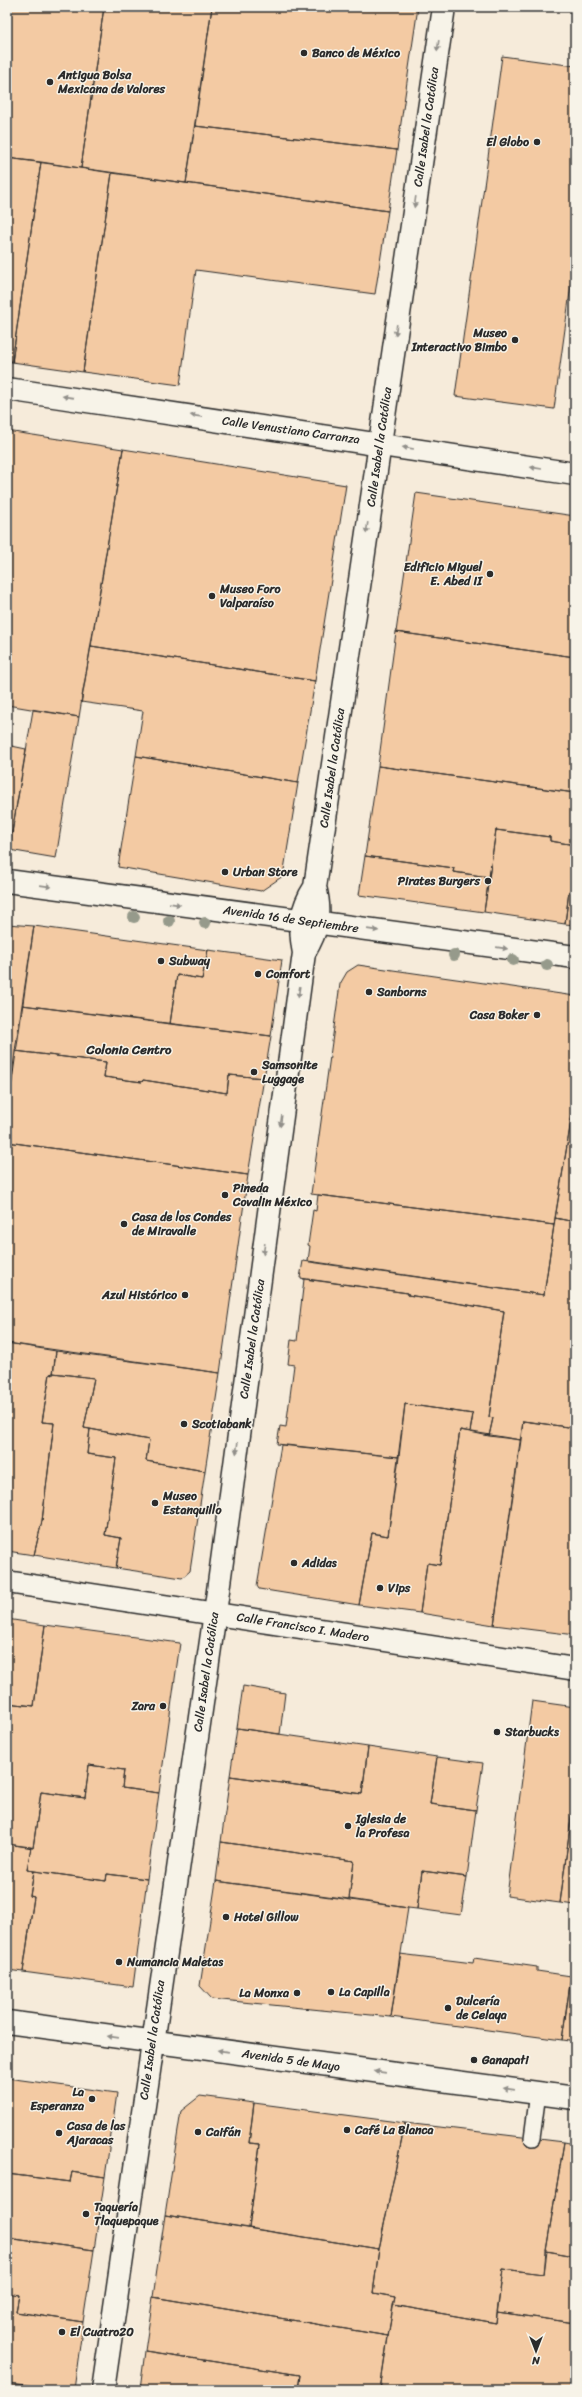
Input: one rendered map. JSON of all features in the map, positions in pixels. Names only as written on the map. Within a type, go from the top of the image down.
[{"type":"street","name":"Calle Isabel la Católica","points":[[103,2390],[215,1613],[304,953],[315,934],[310,922],[320,906],[315,887],[444,7]]},
{"type":"street","name":"Calle Venustiano Carranza","points":[[7,389],[380,443],[575,474]]},
{"type":"street","name":"Avenida 16 de Septiembre","points":[[7,881],[575,957]]},
{"type":"street","name":"Calle Francisco I. Madero","points":[[7,1582],[575,1669]]},
{"type":"street","name":"Avenida 5 de Mayo","points":[[7,2022],[575,2098]]},
{"type":"lane","points":[[532,2138],[538,2093]]},
{"type":"building","name":"Antigua Bolsa Mexicana de Valores","points":[[7,7],[104,7],[81,168],[7,158]]},
{"type":"building","points":[[104,7],[212,7],[186,183],[81,168]]},
{"type":"building","points":[[212,7],[418,7],[397,150],[195,126]]},
{"type":"building","points":[[502,56],[575,66],[575,256],[554,409],[455,396]]},
{"type":"building","points":[[195,126],[397,150],[388,211],[186,183]]},
{"type":"building","points":[[7,158],[41,162],[12,362],[7,361]]},
{"type":"building","points":[[41,162],[112,173],[83,372],[12,362]]},
{"type":"building","points":[[112,173],[388,211],[375,294],[196,270],[180,385],[83,372]]},
{"type":"building","points":[[7,431],[123,449],[79,717],[7,705]]},
{"type":"building","points":[[123,449],[346,485],[315,681],[91,646]]},
{"type":"building","name":"Edificio Miguel E. Abed II","points":[[416,493],[575,516],[575,657],[396,632]]},
{"type":"building","points":[[396,632],[575,657],[575,793],[378,766]]},
{"type":"building","points":[[91,646],[315,681],[298,783],[136,756],[143,711],[81,702]]},
{"type":"building","points":[[33,710],[79,717],[56,858],[9,850]]},
{"type":"building","points":[[7,745],[26,749],[9,850],[7,850]]},
{"type":"building","points":[[136,756],[298,783],[283,876],[261,891],[118,867]]},
{"type":"building","points":[[378,766],[575,793],[575,845],[550,841],[550,837],[496,830],[489,877],[453,872],[454,868],[365,856]]},
{"type":"building","points":[[496,830],[550,837],[550,841],[575,845],[575,891],[569,891],[565,924],[484,912]]},
{"type":"building","points":[[365,856],[454,868],[453,872],[489,877],[484,912],[359,895]]},
{"type":"building","points":[[569,891],[575,891],[575,925],[565,924]]},
{"type":"building","points":[[7,924],[34,926],[11,1088],[7,1088]]},
{"type":"building","points":[[34,926],[208,950],[202,979],[177,975],[170,1024],[22,1005]]},
{"type":"building","points":[[208,950],[282,960],[271,1036],[170,1024],[177,975],[202,979]]},
{"type":"building","points":[[358,965],[575,996],[575,1096],[554,1225],[311,1194],[340,984],[347,972]]},
{"type":"building","points":[[22,1005],[271,1036],[264,1078],[229,1075],[227,1093],[143,1080],[142,1082],[104,1077],[106,1062],[15,1051]]},
{"type":"building","points":[[15,1051],[106,1062],[104,1077],[142,1082],[143,1080],[227,1093],[229,1075],[264,1078],[248,1175],[7,1142],[7,1118]]},
{"type":"building","points":[[7,1088],[11,1088],[7,1118]]},
{"type":"building","points":[[575,1096],[575,1123],[571,1122]]},
{"type":"building","points":[[571,1122],[575,1123],[575,1222],[555,1218]]},
{"type":"building","name":"Casa de los Condes de Miravalle","points":[[7,1142],[248,1175],[220,1373],[7,1343]]},
{"type":"building","points":[[318,1195],[554,1225],[544,1295],[308,1261],[310,1246],[308,1245],[313,1210],[316,1211]]},
{"type":"building","points":[[555,1218],[575,1222],[575,1428],[523,1421],[521,1440],[489,1436],[493,1418],[489,1417],[504,1311],[408,1295],[408,1293],[300,1278],[303,1261],[544,1295]]},
{"type":"building","points":[[304,1279],[408,1293],[408,1295],[504,1311],[489,1417],[493,1418],[489,1436],[470,1432],[473,1414],[405,1404],[399,1457],[277,1444],[280,1426],[286,1427],[294,1365],[288,1364],[291,1340],[297,1341]]},
{"type":"building","points":[[7,1343],[56,1351],[53,1375],[50,1374],[42,1422],[54,1423],[42,1521],[34,1555],[7,1551]]},
{"type":"building","points":[[56,1351],[220,1373],[205,1471],[146,1461],[149,1440],[84,1428],[94,1378],[53,1373]]},
{"type":"building","points":[[53,1373],[94,1378],[84,1428],[90,1429],[87,1454],[116,1458],[105,1535],[121,1538],[116,1568],[34,1555],[42,1521],[54,1423],[42,1422],[50,1374]]},
{"type":"building","points":[[405,1404],[473,1414],[470,1432],[460,1430],[440,1565],[427,1563],[420,1613],[359,1605],[372,1533],[388,1536]]},
{"type":"building","points":[[523,1421],[575,1428],[575,1635],[494,1625]]},
{"type":"building","name":"Museo Estanquillo","points":[[90,1429],[149,1440],[146,1461],[205,1471],[190,1571],[182,1578],[116,1568],[121,1538],[105,1535],[116,1458],[87,1454]]},
{"type":"building","points":[[460,1430],[521,1440],[494,1625],[420,1613],[427,1563],[440,1565]]},
{"type":"building","points":[[281,1445],[399,1457],[388,1536],[372,1533],[359,1605],[259,1589],[257,1586]]},
{"type":"building","points":[[7,1619],[45,1625],[34,1706],[7,1703]]},
{"type":"building","points":[[45,1625],[180,1643],[159,1793],[122,1788],[124,1770],[89,1765],[85,1798],[41,1792],[33,1848],[7,1844],[7,1703],[34,1706]]},
{"type":"building","points":[[243,1686],[285,1693],[280,1734],[237,1728]]},
{"type":"building","points":[[532,1701],[575,1707],[575,1788],[560,1903],[507,1896]]},
{"type":"building","points":[[237,1728],[368,1747],[362,1794],[230,1776]]},
{"type":"building","name":"Iglesia de la Profesa","points":[[368,1747],[437,1757],[430,1804],[476,1810],[467,1877],[422,1871],[417,1909],[408,1908],[349,1899],[354,1861],[221,1842],[230,1776],[362,1794]]},
{"type":"building","points":[[437,1757],[483,1763],[476,1810],[430,1804]]},
{"type":"building","points":[[89,1765],[124,1770],[122,1788],[159,1793],[147,1879],[107,1874],[106,1881],[27,1870],[31,1847],[33,1848],[41,1792],[85,1798]]},
{"type":"building","points":[[575,1788],[575,1905],[560,1903]]},
{"type":"building","points":[[221,1842],[354,1861],[349,1899],[216,1881]]},
{"type":"building","points":[[7,1844],[31,1847],[27,1870],[34,1871],[30,1896],[34,1897],[23,1972],[7,1970]]},
{"type":"building","points":[[34,1871],[106,1881],[107,1874],[147,1879],[133,1987],[23,1972],[34,1897],[30,1896]]},
{"type":"building","points":[[422,1871],[467,1877],[461,1915],[417,1909]]},
{"type":"building","points":[[216,1881],[408,1908],[391,2017],[212,1999],[200,1986]]},
{"type":"building","points":[[575,1951],[575,2042],[562,2040]]},
{"type":"building","points":[[400,1954],[473,1963],[474,1958],[537,1967],[537,1971],[571,1976],[562,2040],[391,2017]]},
{"type":"building","name":"Casa de las Ajaracas","points":[[7,2078],[117,2093],[105,2177],[72,2172],[70,2182],[7,2174]]},
{"type":"building","points":[[200,2096],[254,2103],[249,2143],[260,2144],[249,2228],[165,2215],[181,2111]]},
{"type":"building","points":[[254,2103],[405,2123],[379,2249],[249,2228],[260,2144],[249,2143]]},
{"type":"building","points":[[405,2123],[564,2142],[546,2251],[544,2274],[503,2269],[496,2323],[393,2305],[395,2297],[373,2293],[379,2249]]},
{"type":"building","points":[[564,2142],[575,2144],[575,2256],[546,2251]]},
{"type":"building","points":[[72,2172],[105,2177],[94,2250],[7,2238],[7,2174],[70,2182]]},
{"type":"building","points":[[165,2215],[379,2249],[373,2293],[395,2297],[388,2336],[153,2297]]},
{"type":"building","points":[[7,2238],[94,2250],[83,2322],[16,2312],[19,2295],[7,2293]]},
{"type":"building","points":[[547,2251],[575,2256],[575,2323],[497,2312],[503,2269],[544,2274]]},
{"type":"building","points":[[7,2293],[19,2295],[16,2312],[83,2322],[74,2390],[7,2383]]},
{"type":"building","points":[[153,2297],[388,2336],[380,2390],[298,2390],[300,2375],[145,2351]]},
{"type":"building","points":[[393,2305],[496,2323],[497,2312],[575,2323],[575,2390],[380,2390]]},
{"type":"building","points":[[145,2351],[300,2375],[298,2390],[140,2390]]},
{"type":"building","points":[[7,2383],[60,2390],[7,2390]]},
{"type":"place","name":"Banco de México","points":[[304,53]]},
{"type":"place","name":"Antigua Bolsa Mexicana de Valores","points":[[50,82]]},
{"type":"place","name":"El Globo","points":[[537,142]]},
{"type":"place","name":"Museo Interactivo Bimbo","points":[[515,340]]},
{"type":"place","name":"Edificio Miguel E. Abed II","points":[[490,574]]},
{"type":"place","name":"Museo Foro Valparaíso","points":[[212,596]]},
{"type":"place","name":"Urban Store","points":[[225,872]]},
{"type":"place","name":"Pirates Burgers","points":[[488,881]]},
{"type":"place","name":"Subway","points":[[161,961]]},
{"type":"place","name":"Comfort","points":[[258,974]]},
{"type":"place","name":"Sanborns","points":[[369,992]]},
{"type":"place","name":"Casa Boker","points":[[537,1015]]},
{"type":"place","name":"Samsonite Luggage","points":[[254,1072]]},
{"type":"place","name":"Pineda Covalin México","points":[[225,1195]]},
{"type":"place","name":"Casa de los Condes de Miravalle","points":[[124,1224]]},
{"type":"place","name":"Azul Histórico","points":[[185,1295]]},
{"type":"place","name":"Scotiabank","points":[[184,1424]]},
{"type":"place","name":"Museo Estanquillo","points":[[155,1503]]},
{"type":"place","name":"Adidas","points":[[294,1563]]},
{"type":"place","name":"Vips","points":[[380,1588]]},
{"type":"place","name":"Zara","points":[[163,1706]]},
{"type":"place","name":"Starbucks","points":[[497,1732]]},
{"type":"place","name":"Iglesia de la Profesa","points":[[348,1826]]},
{"type":"place","name":"Hotel Gillow","points":[[226,1917]]},
{"type":"place","name":"Numancia Maletas","points":[[119,1962]]},
{"type":"place","name":"La Capilla","points":[[331,1992]]},
{"type":"place","name":"La Monxa","points":[[297,1993]]},
{"type":"place","name":"Dulcería de Celaya","points":[[448,2008]]},
{"type":"place","name":"Ganapati","points":[[474,2060]]},
{"type":"place","name":"La Esperanza","points":[[92,2099]]},
{"type":"place","name":"Café La Blanca","points":[[347,2130]]},
{"type":"place","name":"Caifán","points":[[198,2132]]},
{"type":"place","name":"Casa de las Ajaracas","points":[[59,2133]]},
{"type":"place","name":"Taquería Tlaquepaque","points":[[86,2214]]},
{"type":"place","name":"El Cuatro20","points":[[62,2332]]},
{"type":"district","name":"Colonia Centro","points":[[129,1049]]}]
